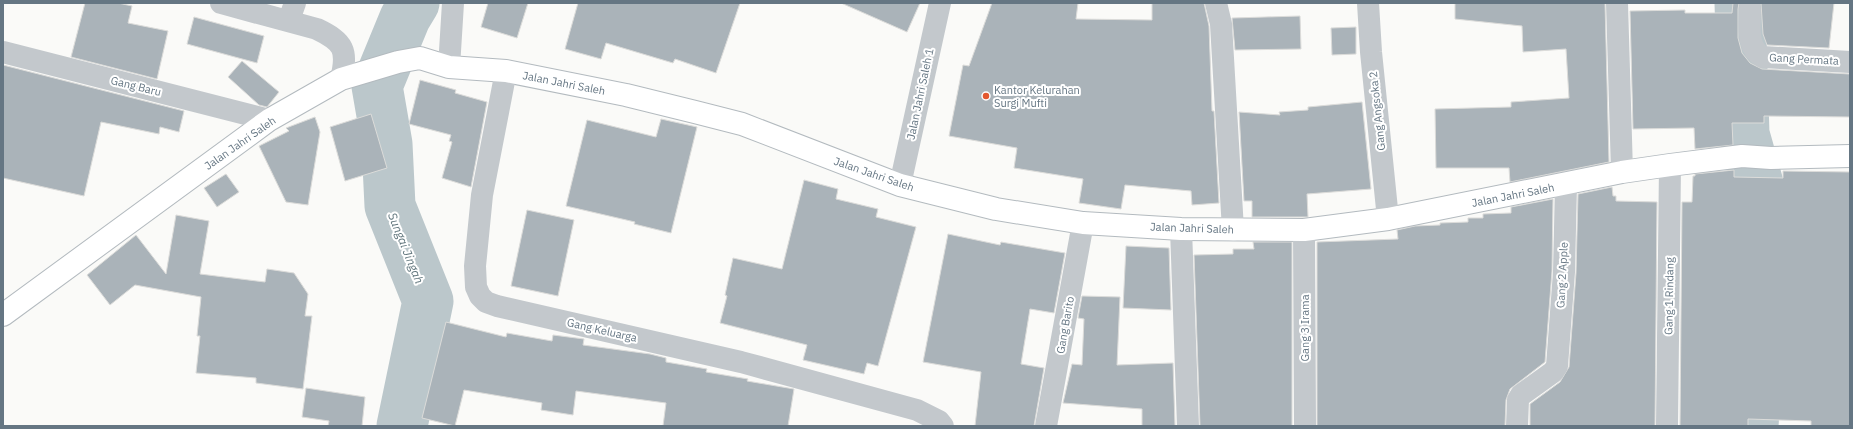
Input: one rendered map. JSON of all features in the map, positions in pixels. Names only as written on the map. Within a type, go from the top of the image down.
[{"type":"street","points":[[221,3],[292,12],[336,40],[345,55],[341,79]]},
{"type":"street","points":[[449,67],[453,3]]},
{"type":"street","name":"Jalan Jahri Saleh 1","points":[[900,185],[940,3]]},
{"type":"street","points":[[1216,3],[1221,24],[1233,230]]},
{"type":"street","name":"Gang Angsoka 2","points":[[1368,3],[1371,52],[1388,219]]},
{"type":"street","points":[[1617,3],[1622,172]]},
{"type":"street","name":"Gang Permata","points":[[1750,9],[1751,43],[1756,53],[1763,57],[1850,62]]},
{"type":"street","name":"Gang Baru","points":[[3,52],[269,120]]},
{"type":"street","name":"Jalan Jahri Saleh","points":[[3,315],[269,120],[341,79],[398,62],[420,58],[449,67],[506,71],[626,95],[742,124],[900,185],[996,209],[1083,223],[1181,229],[1304,230],[1388,219],[1566,185],[1622,172],[1670,165],[1742,156],[1771,158],[1850,156]]},
{"type":"street","name":"Gang Keluarga","points":[[506,71],[482,195],[476,266],[476,287],[483,300],[497,306],[741,362],[918,410],[943,426]]},
{"type":"street","name":"Gang 1 Rindang","points":[[1667,426],[1670,165]]},
{"type":"street","name":"Gang 2 Apple","points":[[1517,426],[1518,400],[1521,395],[1553,372],[1557,366],[1564,272],[1566,185]]},
{"type":"street","name":"Gang Barito","points":[[1046,426],[1083,223]]},
{"type":"street","points":[[1181,229],[1188,426]]},
{"type":"street","name":"Gang 3 Irama","points":[[1304,230],[1305,426]]},
{"type":"building","points":[[85,3],[118,3],[132,6],[128,23],[168,31],[157,79],[71,57]]},
{"type":"building","points":[[488,3],[528,3],[517,38],[481,27]]},
{"type":"building","points":[[578,3],[740,3],[716,73],[675,59],[673,63],[606,43],[601,59],[565,49]]},
{"type":"building","points":[[841,3],[920,3],[907,32]]},
{"type":"building","points":[[992,3],[1078,3],[1076,19],[1152,20],[1152,3],[1204,3],[1209,26],[1212,111],[1214,111],[1219,203],[1192,205],[1191,191],[1125,185],[1121,209],[1079,203],[1083,179],[1014,168],[1017,148],[949,136],[963,65],[969,66]]},
{"type":"building","points":[[1455,3],[1605,3],[1609,162],[1510,182],[1509,168],[1436,168],[1435,109],[1511,107],[1511,102],[1569,98],[1566,49],[1523,52],[1522,26],[1455,19]]},
{"type":"building","points":[[1733,3],[1739,3],[1738,38],[1742,53],[1750,63],[1762,69],[1850,74],[1850,117],[1764,116],[1764,123],[1732,123],[1733,145],[1695,149],[1694,128],[1633,129],[1630,11],[1685,10],[1685,13],[1732,13]]},
{"type":"building","points":[[1761,3],[1834,3],[1829,48],[1767,45],[1763,34]]},
{"type":"building","points":[[1300,16],[1301,49],[1235,50],[1232,18]]},
{"type":"building","points":[[194,17],[264,36],[257,63],[187,44]]},
{"type":"building","points":[[1356,27],[1356,54],[1332,55],[1331,28]]},
{"type":"building","points":[[242,61],[279,92],[267,107],[259,105],[228,77]]},
{"type":"building","points":[[3,65],[184,111],[179,132],[160,127],[159,134],[101,122],[84,196],[3,178]]},
{"type":"building","points":[[420,80],[456,90],[455,93],[487,102],[471,187],[442,178],[452,142],[449,141],[451,135],[409,124]]},
{"type":"building","points":[[1362,102],[1371,189],[1307,194],[1308,217],[1252,217],[1252,201],[1244,201],[1239,112],[1280,115],[1279,112],[1308,110],[1308,107]]},
{"type":"building","points":[[371,114],[387,168],[345,181],[330,127]]},
{"type":"building","points":[[315,117],[320,132],[308,205],[286,202],[259,146],[289,131],[286,128]]},
{"type":"building","points":[[661,119],[697,127],[671,233],[634,224],[635,222],[566,206],[587,120],[656,137]]},
{"type":"building","points":[[1734,170],[1734,177],[1783,178],[1783,171],[1850,172],[1850,426],[1811,426],[1811,421],[1748,419],[1748,426],[1680,426],[1682,202],[1692,202],[1693,176],[1695,176],[1695,174]]},
{"type":"building","points":[[226,174],[239,192],[217,207],[204,188]]},
{"type":"building","points":[[804,180],[838,189],[836,199],[878,209],[876,217],[916,227],[878,366],[867,363],[864,374],[803,360],[807,345],[720,323],[727,296],[725,295],[733,258],[782,269]]},
{"type":"building","points":[[1612,187],[1613,196],[1616,196],[1616,201],[1657,202],[1655,426],[1530,426],[1530,404],[1560,382],[1569,367],[1576,273],[1578,194]]},
{"type":"building","points":[[1553,199],[1552,271],[1545,362],[1510,389],[1506,400],[1505,426],[1317,426],[1317,242],[1398,239],[1397,230],[1415,226],[1440,225],[1440,223],[1468,222],[1468,218],[1483,218],[1483,214],[1511,213],[1511,207]]},
{"type":"building","points":[[527,210],[574,220],[558,296],[511,286]]},
{"type":"building","points":[[176,215],[209,221],[200,274],[265,282],[267,269],[294,273],[308,294],[305,316],[312,316],[303,389],[256,383],[256,378],[196,373],[200,336],[197,336],[201,297],[135,285],[110,305],[87,275],[136,235],[166,274]]},
{"type":"building","points":[[948,234],[1000,245],[1001,242],[1065,253],[1054,313],[1030,309],[1021,364],[1044,368],[1034,426],[975,426],[981,372],[923,362]]},
{"type":"building","points":[[1253,242],[1292,242],[1292,426],[1200,426],[1194,255],[1233,254],[1233,249],[1254,249]]},
{"type":"building","points":[[1126,246],[1169,248],[1171,310],[1123,308]]},
{"type":"building","points":[[1082,296],[1120,297],[1117,365],[1173,363],[1175,426],[1142,426],[1142,409],[1063,403],[1072,364],[1082,365],[1084,319],[1078,318]]},
{"type":"building","points":[[446,322],[506,337],[507,333],[552,341],[553,335],[584,339],[583,345],[650,354],[666,358],[666,362],[707,369],[706,372],[794,389],[788,426],[663,426],[666,403],[576,391],[573,415],[541,410],[542,403],[464,390],[455,426],[422,418]]},
{"type":"building","points":[[306,388],[365,397],[362,426],[328,426],[329,421],[302,417]]},
{"type":"waterway","name":"Sungai Jingah","points":[[402,426],[428,301],[390,206],[387,144],[377,86],[405,18],[414,3]]},
{"type":"waterway","points":[[1740,3],[1744,134],[1774,246]]},
{"type":"waterway","points":[[1753,426],[1758,348]]},
{"type":"place","name":"Kantor Kelurahan Surgi Mufti","points":[[986,96]]}]
